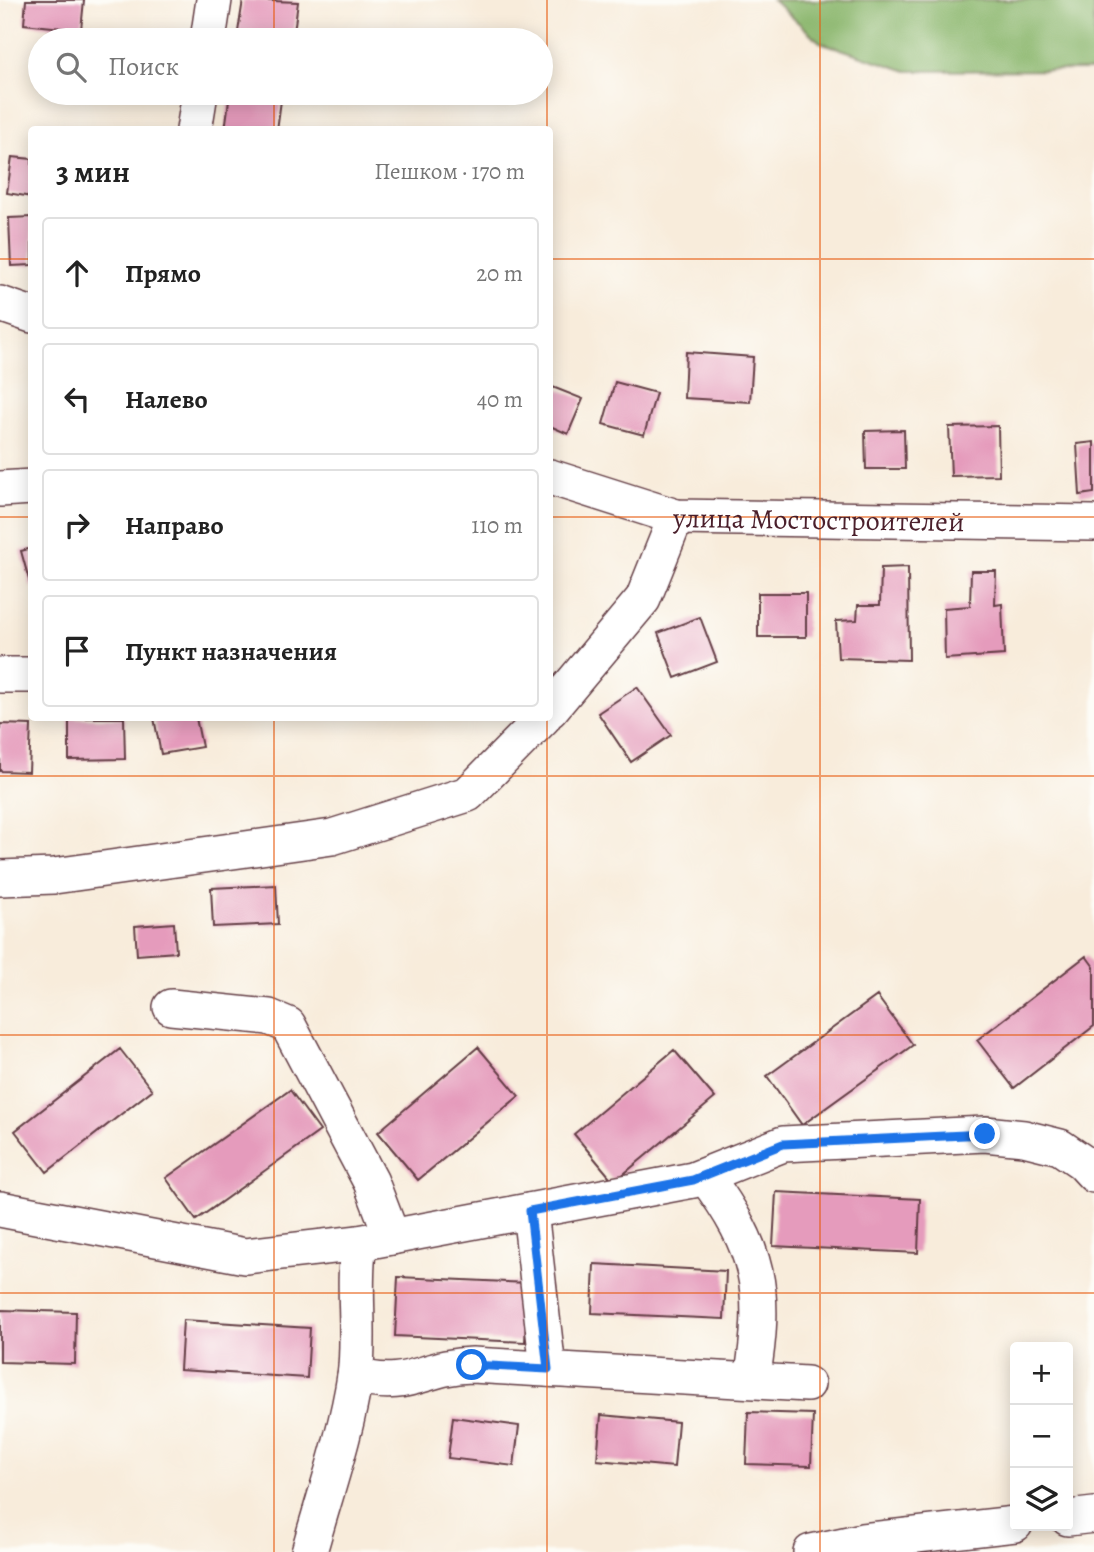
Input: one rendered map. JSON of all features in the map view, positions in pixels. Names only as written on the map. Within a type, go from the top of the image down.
[{"type":"street","points":[[210,28],[214,0]]},
{"type":"street","points":[[195,126],[198,105]]},
{"type":"street","points":[[0,304],[28,314]]},
{"type":"street","name":"улица Мостостроителей","points":[[553,478],[676,517],[1094,523]]},
{"type":"street","points":[[0,489],[28,487]]},
{"type":"street","points":[[553,706],[643,599],[676,517]]},
{"type":"street","points":[[0,674],[28,675]]},
{"type":"street","points":[[0,878],[54,876],[332,837],[468,794],[539,721]]},
{"type":"street","points":[[171,1007],[269,1017],[288,1025],[372,1182],[375,1240],[355,1272],[358,1320],[355,1376],[309,1552]]},
{"type":"street","points":[[0,1209],[245,1256],[375,1240],[705,1176],[783,1144],[985,1134],[1024,1138],[1090,1157]]},
{"type":"street","points":[[705,1176],[739,1225],[756,1276],[761,1328],[752,1380]]},
{"type":"street","points":[[530,1211],[548,1369]]},
{"type":"street","points":[[355,1376],[390,1383],[455,1366],[807,1384]]},
{"type":"street","points":[[1073,1517],[1094,1515]]},
{"type":"street","points":[[811,1552],[862,1541],[1010,1525]]},
{"type":"green space","points":[[773,0],[1094,0],[1094,70],[907,71],[820,42]]},
{"type":"building","points":[[26,0],[84,0],[81,28],[24,24]]},
{"type":"building","points":[[243,0],[298,2],[295,28],[239,28]]},
{"type":"building","points":[[228,105],[280,105],[278,126],[226,126]]},
{"type":"building","points":[[12,157],[28,159],[28,196],[7,193]]},
{"type":"building","points":[[28,217],[28,265],[11,266],[9,218]]},
{"type":"building","points":[[686,352],[753,357],[750,402],[684,398]]},
{"type":"building","points":[[615,382],[656,393],[644,435],[603,424]]},
{"type":"building","points":[[553,387],[583,399],[568,434],[553,427]]},
{"type":"building","points":[[998,426],[999,475],[951,476],[949,427]]},
{"type":"building","points":[[904,430],[905,469],[866,469],[865,431]]},
{"type":"building","points":[[1094,442],[1094,493],[1080,495],[1077,444]]},
{"type":"building","points":[[28,549],[28,576],[21,551]]},
{"type":"building","points":[[908,567],[909,660],[838,658],[836,621],[857,620],[858,605],[880,605],[881,568]]},
{"type":"building","points":[[971,571],[996,571],[995,605],[1002,604],[1004,655],[945,659],[944,608],[970,606]]},
{"type":"building","points":[[758,593],[806,593],[806,637],[758,637]]},
{"type":"building","points":[[700,617],[717,662],[675,678],[658,633]]},
{"type":"building","points":[[637,687],[671,735],[631,762],[598,713]]},
{"type":"building","points":[[69,721],[124,721],[125,759],[69,760]]},
{"type":"building","points":[[155,721],[197,721],[202,747],[161,754]]},
{"type":"building","points":[[0,724],[31,725],[29,772],[0,771]]},
{"type":"building","points":[[276,885],[278,924],[213,927],[211,888]]},
{"type":"building","points":[[174,923],[176,952],[137,955],[135,926]]},
{"type":"building","points":[[1086,956],[1094,967],[1094,1026],[1014,1088],[977,1040]]},
{"type":"building","points":[[877,996],[913,1045],[802,1125],[767,1076]]},
{"type":"building","points":[[478,1047],[519,1096],[418,1180],[378,1132]]},
{"type":"building","points":[[120,1049],[152,1090],[47,1172],[15,1131]]},
{"type":"building","points":[[674,1050],[715,1098],[614,1182],[574,1134]]},
{"type":"building","points":[[290,1090],[320,1131],[196,1220],[166,1178]]},
{"type":"building","points":[[776,1192],[920,1199],[918,1253],[773,1246]]},
{"type":"building","points":[[594,1264],[726,1271],[724,1319],[592,1313]]},
{"type":"building","points":[[398,1277],[528,1283],[525,1342],[395,1336]]},
{"type":"building","points":[[0,1310],[76,1312],[75,1364],[0,1362]]},
{"type":"building","points":[[183,1320],[310,1328],[307,1378],[180,1370]]},
{"type":"building","points":[[748,1412],[813,1414],[811,1466],[746,1464]]},
{"type":"building","points":[[601,1415],[678,1422],[674,1467],[597,1460]]},
{"type":"building","points":[[453,1417],[519,1426],[514,1466],[448,1458]]},
{"type":"route","points":[[472,1365],[548,1369],[530,1211],[693,1180],[762,1150],[783,1144],[985,1134]]}]
